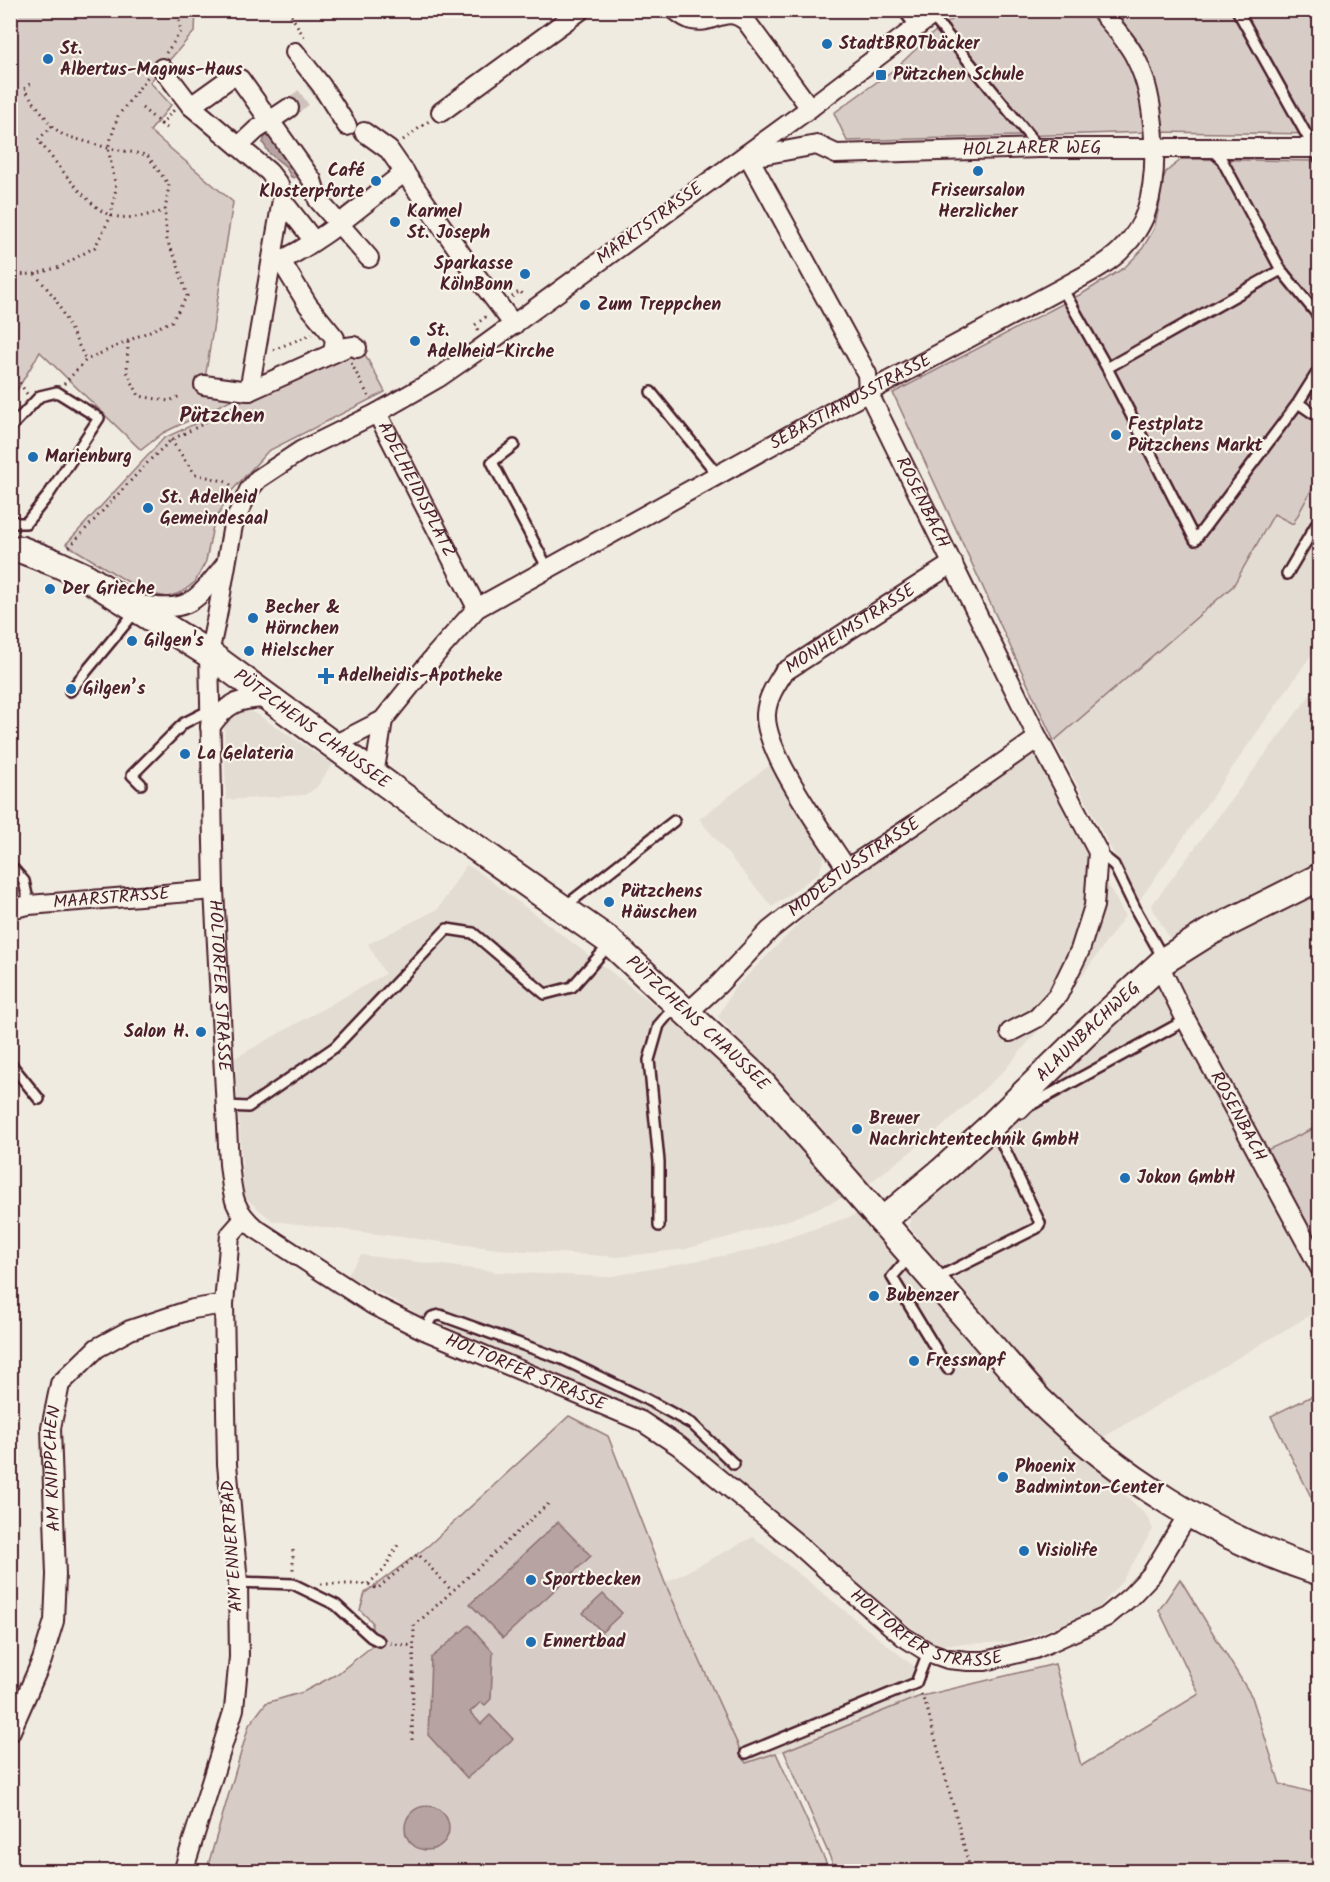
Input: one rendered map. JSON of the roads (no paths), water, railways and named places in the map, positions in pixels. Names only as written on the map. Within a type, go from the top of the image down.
[{"type":"street","points":[[441,112],[581,10]]},
{"type":"street","points":[[675,10],[691,20],[705,21],[728,13],[738,14],[746,21],[810,108]]},
{"type":"street","name":"SEBASTIANUSSTRASSE","points":[[334,745],[383,720],[477,608],[868,392],[1062,288],[1123,248],[1146,214],[1153,185],[1154,148],[1146,81],[1136,56],[1101,10]]},
{"type":"street","name":"MARKTSTRASSE","points":[[377,413],[438,378],[514,325],[810,108],[935,13]]},
{"type":"street","points":[[304,56],[321,85],[355,129],[389,150],[475,274],[514,325]]},
{"type":"street","points":[[159,65],[188,102],[269,172],[279,185],[282,200],[276,263],[247,397]]},
{"type":"street","points":[[188,102],[230,78],[237,77],[243,82],[312,180],[318,200],[369,258]]},
{"type":"street","points":[[239,146],[255,130],[289,108]]},
{"type":"street","name":"HOLZLARER WEG","points":[[747,154],[762,155],[817,145],[837,154],[1039,148],[1210,148],[1317,152]]},
{"type":"street","name":"ROSENBACH","points":[[747,154],[867,374],[868,392],[1038,738],[1098,852]]},
{"type":"street","points":[[276,263],[340,225],[405,172]]},
{"type":"street","points":[[282,200],[314,241]]},
{"type":"street","points":[[204,385],[247,397],[344,348],[276,263]]},
{"type":"street","name":"ADELHEIDISPLATZ","points":[[209,654],[233,525],[245,499],[258,479],[302,450],[377,413],[477,608]]},
{"type":"street","name":"PÜTZCHENS CHAUSSEE","points":[[10,549],[22,550],[86,577],[209,654],[426,813],[611,943],[756,1077],[1038,1399],[1072,1432],[1127,1474],[1189,1513],[1278,1559],[1320,1572]]},
{"type":"street","name":"ADELHEIDISPLATZ","points":[[133,606],[161,608],[186,604],[199,597],[226,563]]},
{"type":"street","name":"MONHEIMSTRASSE","points":[[847,869],[782,767],[767,730],[768,702],[784,672],[953,563]]},
{"type":"street","name":"HOLTORFER STRASSE","points":[[209,654],[214,890],[226,1106],[232,1192],[235,1205],[244,1219],[373,1305],[424,1330],[641,1420],[679,1446],[799,1545],[904,1637],[928,1652],[948,1659],[986,1661],[1035,1649],[1106,1617],[1151,1575],[1189,1513]]},
{"type":"street","points":[[210,718],[231,703],[246,698],[268,698]]},
{"type":"street","points":[[374,775],[383,720]]},
{"type":"street","name":"MODESTUSSTRASSE","points":[[681,1009],[720,984],[770,930],[847,869],[1038,738]]},
{"type":"street","points":[[1010,1032],[1037,1018],[1058,995],[1080,950],[1094,906],[1098,852]]},
{"type":"street","name":"ALAUNBACHWEG","points":[[882,1221],[942,1171],[997,1131],[1087,1032],[1162,962],[1208,933],[1320,877]]},
{"type":"street","name":"MAARSTRASSE","points":[[10,909],[29,905],[214,890]]},
{"type":"street","name":"ROSENBACH","points":[[1162,962],[1186,1020],[1320,1268]]},
{"type":"street","name":"AM ENNERTBAD","points":[[183,1872],[234,1710],[239,1657],[238,1582],[227,1464],[224,1304],[230,1235],[244,1219]]},
{"type":"street","name":"AM KNIPPCHEN","points":[[10,1733],[42,1660],[54,1621],[56,1575],[51,1428],[60,1384],[97,1348],[130,1330],[194,1308],[224,1304]]},
{"type":"lane","points":[[903,10],[916,27]]},
{"type":"lane","points":[[1237,10],[1317,152]]},
{"type":"lane","points":[[935,13],[1039,148]]},
{"type":"lane","points":[[1210,148],[1222,160],[1281,270],[1320,318]]},
{"type":"lane","points":[[1107,368],[1281,270]]},
{"type":"lane","points":[[1062,288],[1107,368],[1195,540],[1298,403],[1320,368]]},
{"type":"lane","points":[[10,428],[39,396],[57,392],[99,418],[47,497],[26,523],[17,523],[10,519]]},
{"type":"lane","points":[[651,392],[718,475]]},
{"type":"lane","points":[[1298,403],[1320,418]]},
{"type":"lane","points":[[514,446],[492,462],[548,569]]},
{"type":"lane","points":[[1287,574],[1320,518]]},
{"type":"lane","points":[[70,691],[133,606]]},
{"type":"lane","points":[[141,784],[132,775],[184,723],[210,718]]},
{"type":"lane","points":[[562,908],[674,821]]},
{"type":"lane","name":"ROSENBACH","points":[[1098,852],[1114,865],[1162,962]]},
{"type":"lane","points":[[10,865],[24,881],[29,905]]},
{"type":"lane","points":[[226,1106],[248,1107],[335,1047],[447,929],[472,933],[545,994],[572,987],[611,943]]},
{"type":"lane","points":[[659,1226],[659,1162],[649,1060],[659,1025],[681,1009]]},
{"type":"lane","points":[[1014,1121],[1029,1106],[1186,1020]]},
{"type":"lane","points":[[10,1063],[39,1099]]},
{"type":"lane","points":[[933,1280],[1036,1228],[1040,1223],[997,1131]]},
{"type":"lane","points":[[911,1255],[892,1277],[948,1369]]},
{"type":"lane","points":[[424,1330],[432,1317],[440,1315],[562,1359],[685,1420],[734,1464]]},
{"type":"lane","points":[[238,1582],[293,1584],[336,1605],[371,1637],[379,1641]]},
{"type":"lane","points":[[746,1753],[916,1683],[928,1652]]},
{"type":"tunnel","points":[[289,108],[313,91]]},
{"type":"place","name":"StadtBROTbäcker","points":[[827,44]]},
{"type":"place","name":"St. Albertus-Magnus-Haus","points":[[48,59]]},
{"type":"place","name":"Pützchen Schule","points":[[881,75]]},
{"type":"place","name":"Friseursalon Herzlicher","points":[[978,171]]},
{"type":"place","name":"Café Klosterpforte","points":[[376,181]]},
{"type":"place","name":"Karmel St. Joseph","points":[[395,222]]},
{"type":"place","name":"Sparkasse KölnBonn","points":[[525,274]]},
{"type":"place","name":"Zum Treppchen","points":[[585,305]]},
{"type":"place","name":"St. Adelheid-Kirche","points":[[415,341]]},
{"type":"place","name":"Festplatz Pützchens Markt","points":[[1116,435]]},
{"type":"place","name":"Marienburg","points":[[33,457]]},
{"type":"place","name":"St. Adelheid Gemeindesaal","points":[[148,508]]},
{"type":"place","name":"Der Grieche","points":[[50,589]]},
{"type":"place","name":"Becher & Hörnchen","points":[[253,618]]},
{"type":"place","name":"Gilgen's","points":[[132,641]]},
{"type":"place","name":"Hielscher","points":[[249,651]]},
{"type":"place","name":"Adelheidis-Apotheke","points":[[326,676]]},
{"type":"place","name":"Gilgen’s","points":[[71,689]]},
{"type":"place","name":"La Gelateria","points":[[185,754]]},
{"type":"place","name":"Pützchens Häuschen","points":[[609,902]]},
{"type":"place","name":"Salon H.","points":[[201,1032]]},
{"type":"place","name":"Breuer Nachrichtentechnik GmbH","points":[[857,1129]]},
{"type":"place","name":"Jokon GmbH","points":[[1125,1178]]},
{"type":"place","name":"Bubenzer","points":[[874,1296]]},
{"type":"place","name":"Fressnapf","points":[[914,1361]]},
{"type":"place","name":"Phoenix Badminton-Center","points":[[1003,1477]]},
{"type":"place","name":"Visiolife","points":[[1024,1551]]},
{"type":"place","name":"Sportbecken","points":[[531,1580]]},
{"type":"place","name":"Ennertbad","points":[[531,1642]]},
{"type":"district","name":"Pützchen","points":[[222,416]]}]
